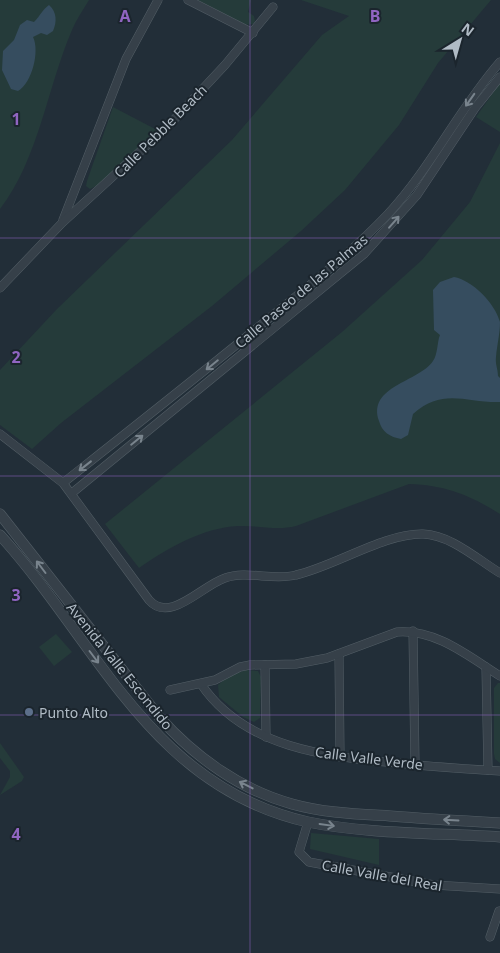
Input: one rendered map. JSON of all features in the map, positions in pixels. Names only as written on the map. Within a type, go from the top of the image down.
[{"type":"street","name":"Calle Pebble Beach","points":[[62,223],[126,59],[158,0]]},
{"type":"street","points":[[188,0],[252,33]]},
{"type":"street","name":"Calle Pebble Beach","points":[[0,288],[62,223],[157,138],[252,33],[273,7]]},
{"type":"street","name":"Calle Paseo de las Palmas","points":[[63,483],[192,382],[356,247],[406,194],[432,159],[470,100],[500,62]]},
{"type":"street","name":"Calle Paseo de las Palmas","points":[[72,493],[364,254],[417,195],[475,108],[500,77]]},
{"type":"street","points":[[0,434],[63,483],[153,606],[164,610],[171,609],[226,578],[246,576],[276,578],[298,575],[393,539],[415,534],[425,534],[450,542],[500,573]]},
{"type":"street","name":"Avenida Valle Escondido","points":[[0,514],[172,732],[203,758],[239,781],[280,800],[327,811],[500,823]]},
{"type":"street","name":"Avenida Valle Escondido","points":[[0,535],[132,707],[177,755],[208,780],[263,808],[308,822],[363,829],[500,837]]},
{"type":"street","points":[[47,595],[57,588]]},
{"type":"street","points":[[413,631],[415,765]]},
{"type":"street","points":[[170,690],[215,680],[240,667],[296,664],[339,654],[397,632],[413,631],[432,635],[500,676]]},
{"type":"street","points":[[339,654],[340,757]]},
{"type":"street","points":[[265,665],[266,737]]},
{"type":"street","points":[[486,667],[488,770]]},
{"type":"street","name":"Calle Valle Verde","points":[[201,684],[224,710],[266,737],[304,750],[340,757],[500,771]]},
{"type":"street","name":"Calle Valle del Real","points":[[308,822],[300,852],[309,862],[434,885],[500,889]]},
{"type":"street","points":[[490,937],[500,908]]},
{"type":"green space","points":[[0,0],[89,0],[74,26],[63,52],[24,168],[0,209]]},
{"type":"green space","points":[[198,0],[251,0],[248,12],[254,16],[255,21],[253,24],[245,25]]},
{"type":"green space","points":[[301,0],[491,0],[438,63],[399,125],[345,190],[301,231],[212,306],[61,423],[32,449],[0,425],[0,370],[57,309],[232,140],[322,35],[349,16]]},
{"type":"green space","points":[[500,83],[500,132],[476,117]]},
{"type":"green space","points":[[113,107],[157,130],[98,185],[90,189],[86,186],[87,181]]},
{"type":"green space","points":[[500,143],[500,514],[478,501],[457,492],[434,486],[409,484],[296,526],[281,528],[238,526],[211,531],[174,546],[139,568],[105,524],[342,332],[422,260],[470,202]]},
{"type":"green space","points":[[56,634],[72,652],[54,666],[39,647]]},
{"type":"green space","points":[[246,670],[258,671],[261,677],[260,718],[254,722],[243,717],[219,697],[218,685],[238,672]]},
{"type":"green space","points":[[500,683],[500,763],[495,759],[494,754],[494,688]]},
{"type":"green space","points":[[0,743],[24,777],[22,781],[0,795],[10,777],[10,771],[0,758]]},
{"type":"green space","points":[[311,833],[379,839],[379,865],[310,849]]},
{"type":"water","points":[[49,5],[56,17],[53,31],[47,35],[41,33],[33,37],[36,50],[31,74],[23,87],[18,91],[11,89],[2,70],[3,51],[14,40],[20,25],[27,20],[34,22]]},
{"type":"water","points":[[454,277],[468,283],[482,294],[493,307],[500,322],[496,360],[498,376],[500,378],[500,402],[455,398],[434,401],[413,414],[408,435],[401,439],[393,437],[384,431],[380,425],[377,409],[380,400],[387,392],[426,368],[433,361],[440,335],[434,330],[433,290],[440,282]]},
{"type":"place","name":"Punto Alto","points":[[29,712]]}]
